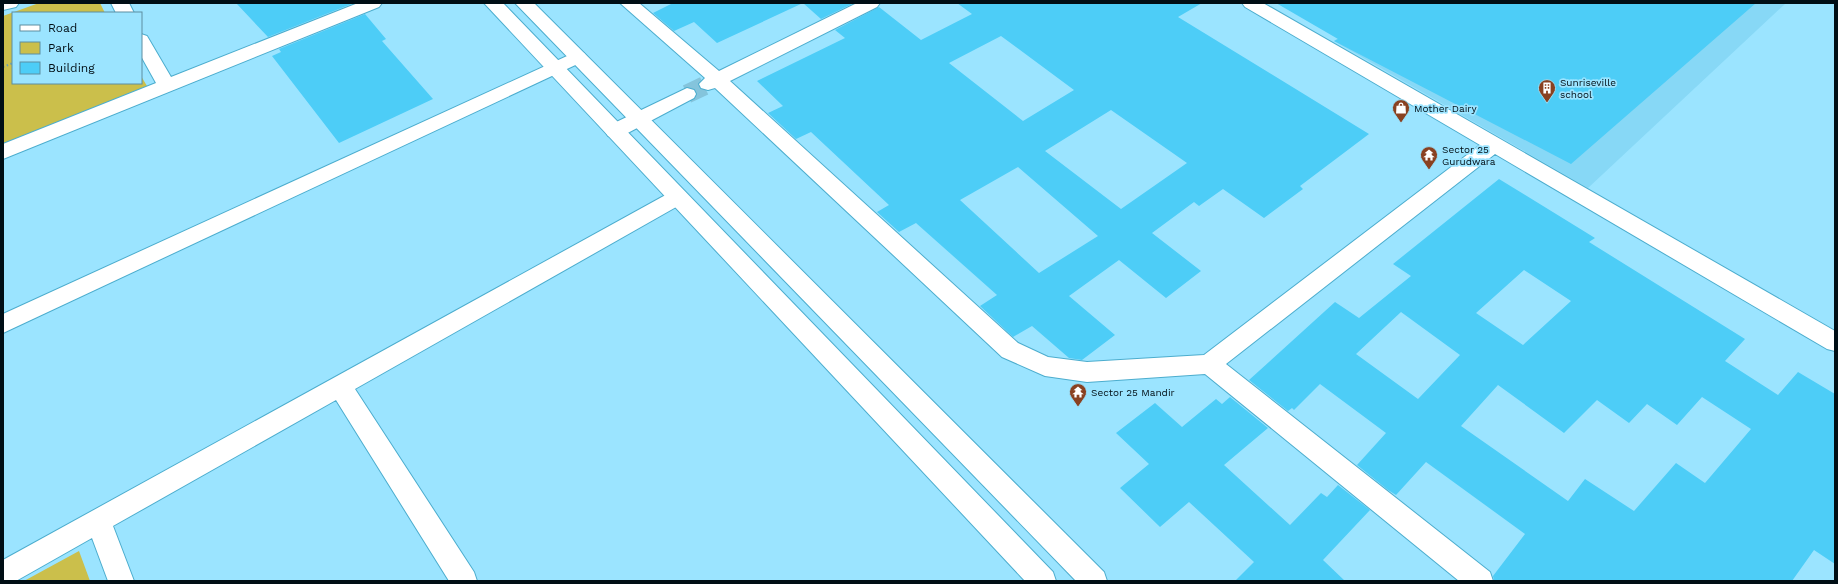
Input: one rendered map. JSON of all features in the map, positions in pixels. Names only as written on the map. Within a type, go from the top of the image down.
[{"type":"street","points":[[3,5],[10,3]]},
{"type":"street","points":[[120,3],[124,12]]},
{"type":"street","points":[[3,152],[373,3]]},
{"type":"street","points":[[493,3],[1043,581]]},
{"type":"street","points":[[524,3],[1094,581]]},
{"type":"street","points":[[629,3],[713,82],[1010,350],[1045,366],[1087,372],[1209,364],[1494,144]]},
{"type":"street","points":[[713,82],[871,3]]},
{"type":"street","points":[[1251,3],[1835,342]]},
{"type":"street","points":[[142,42],[167,86]]},
{"type":"street","points":[[3,324],[578,57]]},
{"type":"street","points":[[615,131],[687,94]]},
{"type":"street","points":[[3,574],[678,197]]},
{"type":"street","points":[[1209,364],[1480,581]]},
{"type":"street","points":[[340,386],[464,581]]},
{"type":"street","points":[[98,521],[121,581]]},
{"type":"shaded area","name":"Sunriseville school","points":[[1390,3],[1786,3],[1588,188],[1334,41]]},
{"type":"green space","points":[[39,3],[100,3],[104,12],[14,12]]},
{"type":"green space","points":[[12,13],[12,84],[142,84],[142,78],[147,86],[3,144],[3,16]]},
{"type":"green space","points":[[79,551],[90,581],[24,581]]},
{"type":"building","points":[[236,3],[354,3],[268,37]]},
{"type":"building","points":[[673,3],[803,3],[717,43],[694,22],[674,31],[653,13]]},
{"type":"building","points":[[803,3],[854,3],[821,19]]},
{"type":"building","points":[[957,3],[1202,3],[1178,17],[1369,134],[1300,186],[1303,189],[1264,218],[1223,189],[1199,206],[1194,202],[1152,233],[1201,271],[1166,298],[1119,260],[1069,296],[1115,335],[1082,360],[1069,358],[1032,326],[1013,337],[980,306],[997,295],[916,223],[899,232],[877,212],[889,205],[811,132],[796,139],[768,113],[783,106],[757,81],[845,38],[835,30],[879,7],[921,40],[972,14]],"holes":[[[1001,36],[1074,90],[1023,121],[949,63]],[[1111,110],[1187,163],[1121,209],[1045,151]],[[1018,167],[1098,236],[1039,273],[960,200]]]},
{"type":"building","name":"Sunriseville school","points":[[1276,3],[1756,3],[1571,164],[1334,41],[1338,39]]},
{"type":"building","points":[[365,14],[386,39],[382,41],[433,99],[339,143],[272,56],[281,52],[279,49]]},
{"type":"building","points":[[1499,179],[1595,238],[1589,242],[1745,339],[1725,361],[1778,395],[1798,372],[1835,394],[1835,564],[1814,550],[1792,581],[1494,581],[1493,576],[1525,534],[1426,462],[1396,495],[1388,490],[1357,465],[1386,433],[1320,384],[1294,410],[1292,408],[1288,411],[1249,380],[1335,302],[1359,318],[1411,276],[1393,264]],"holes":[[[1524,270],[1571,301],[1523,345],[1476,313]],[[1401,312],[1460,355],[1418,399],[1356,354]],[[1498,385],[1564,433],[1597,400],[1629,423],[1647,404],[1677,425],[1702,397],[1751,429],[1705,483],[1676,463],[1634,511],[1585,479],[1568,501],[1461,426]]]},
{"type":"building","points":[[1230,397],[1268,428],[1224,465],[1290,525],[1321,493],[1327,497],[1338,485],[1370,510],[1323,560],[1345,581],[1235,581],[1254,562],[1189,502],[1160,527],[1120,488],[1149,464],[1116,433],[1155,403],[1182,427],[1216,399],[1222,404]]},
{"type":"tunnel","points":[[687,94],[708,84]]},
{"type":"place","name":"Sunriseville school","points":[[1547,103]]},
{"type":"place","name":"Mother Dairy","points":[[1401,123]]},
{"type":"place","name":"Sector 25 Gurudwara","points":[[1429,170]]},
{"type":"place","name":"Sector 25 Mandir","points":[[1078,407]]}]
